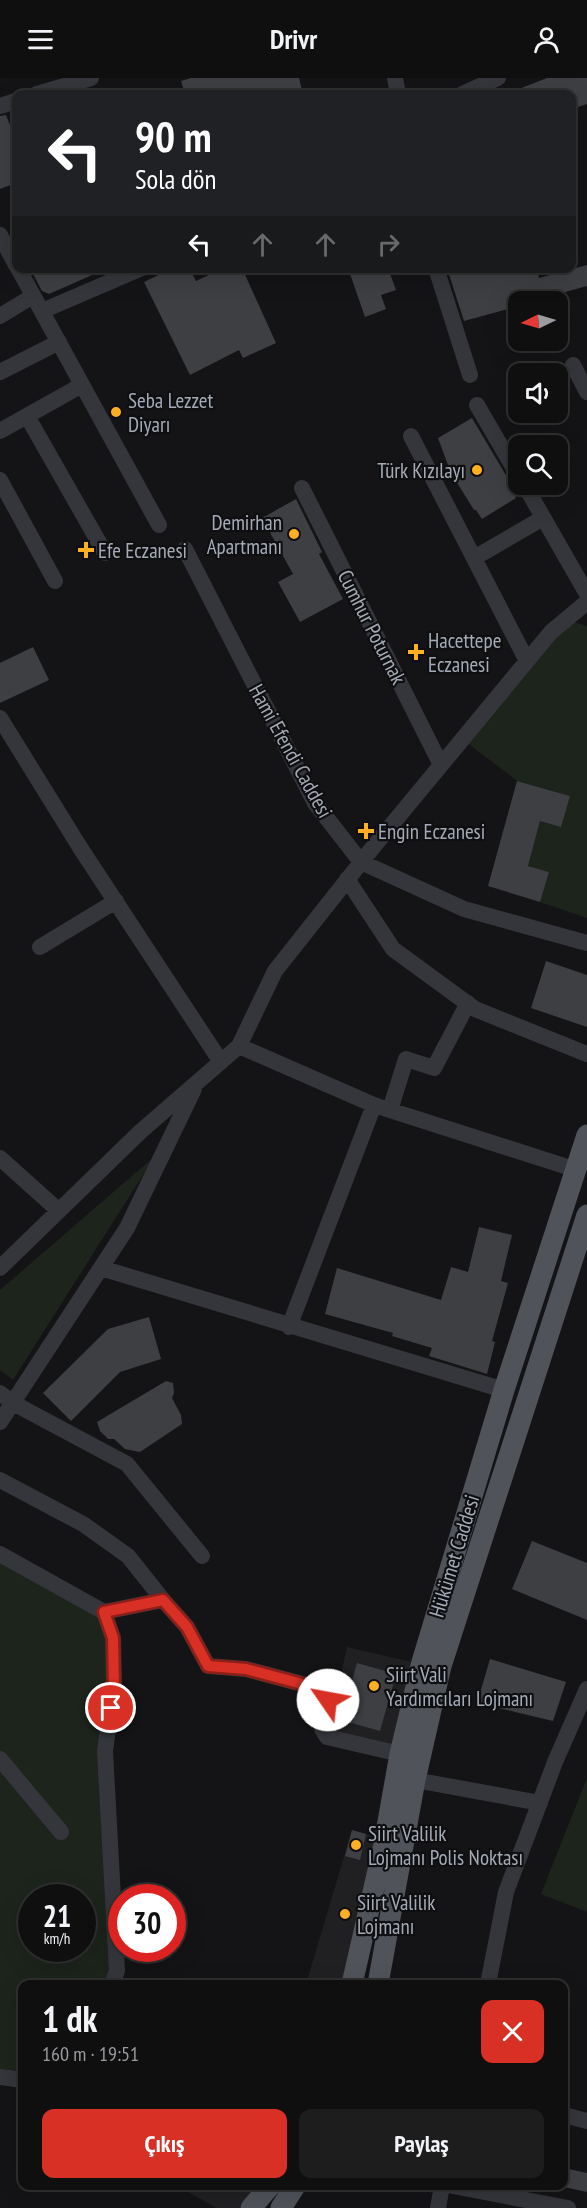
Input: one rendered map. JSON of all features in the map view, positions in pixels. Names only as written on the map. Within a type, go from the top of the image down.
[{"type":"main road","name":"Hükümet Caddesi","points":[[353,1980],[384,1844],[400,1754],[422,1662],[504,1390],[587,1135]]},
{"type":"main road","points":[[380,1980],[416,1780],[441,1666],[586,1224]]},
{"type":"main road","points":[[251,2208],[267,2190]]},
{"type":"main road","points":[[281,2208],[292,2190]]},
{"type":"street","points":[[45,90],[60,82],[91,78]]},
{"type":"street","points":[[471,90],[498,78]]},
{"type":"street","points":[[0,235],[12,258]]},
{"type":"street","points":[[20,273],[159,525]]},
{"type":"street","points":[[42,312],[131,273]]},
{"type":"street","points":[[438,273],[470,375]]},
{"type":"street","points":[[0,316],[33,296]]},
{"type":"street","points":[[0,372],[59,342]]},
{"type":"street","points":[[573,365],[587,392]]},
{"type":"street","points":[[0,431],[82,385]]},
{"type":"street","points":[[477,405],[508,458]]},
{"type":"street","points":[[27,416],[105,553]]},
{"type":"street","points":[[411,436],[527,661]]},
{"type":"street","points":[[0,480],[55,581]]},
{"type":"street","name":"Cumhur Poturnak","points":[[302,488],[441,765]]},
{"type":"street","points":[[530,495],[587,594]]},
{"type":"street","points":[[474,558],[543,518]]},
{"type":"street","name":"Hami Efendi Caddesi","points":[[185,549],[315,803],[361,862],[464,909],[587,943]]},
{"type":"street","points":[[0,1268],[140,1132],[239,1046],[275,971],[347,879],[551,632],[587,602]]},
{"type":"street","points":[[0,718],[221,1062]]},
{"type":"street","points":[[347,879],[393,949],[476,1009],[587,1054]]},
{"type":"street","points":[[40,947],[116,901]]},
{"type":"street","points":[[289,1327],[382,1108],[406,1059],[434,1068],[468,1003]]},
{"type":"street","points":[[239,1046],[382,1108],[577,1170]]},
{"type":"street","points":[[0,1422],[7,1398],[101,1268],[127,1228],[198,1082]]},
{"type":"street","points":[[0,1158],[59,1210]]},
{"type":"street","points":[[101,1268],[289,1327],[504,1390]]},
{"type":"street","points":[[7,1398],[127,1464],[202,1556]]},
{"type":"street","points":[[0,1480],[83,1524],[128,1556],[187,1627],[208,1666],[246,1669],[321,1689],[327,1697],[322,1729],[327,1737],[400,1754]]},
{"type":"street","points":[[0,1554],[104,1612],[163,1600]]},
{"type":"street","points":[[104,1612],[113,1638],[114,1686],[105,1751],[117,1971],[114,1980]]},
{"type":"street","points":[[489,1980],[506,1892],[587,1689]]},
{"type":"street","points":[[0,1759],[61,1832]]},
{"type":"street","points":[[416,1780],[540,1803]]},
{"type":"street","points":[[0,2077],[18,2079]]},
{"type":"street","points":[[568,2116],[587,2121]]},
{"type":"street","points":[[438,2208],[441,2190]]},
{"type":"street","points":[[474,2190],[568,2208]]},
{"type":"shaded area","points":[[574,622],[587,626],[587,918],[540,902],[549,872],[528,866],[540,821],[561,826],[570,796],[517,781],[465,741],[559,629]]},
{"type":"shaded area","points":[[155,1156],[13,1380],[0,1370],[0,1290]]},
{"type":"shaded area","points":[[0,1554],[104,1612],[113,1638],[112,1884],[108,1884],[108,1962],[112,1962],[112,1980],[18,1980],[18,2079],[0,2077]]},
{"type":"shaded area","name":"Siirt Vali Yardımcıları Lojmanı","points":[[347,1647],[416,1663],[396,1749],[328,1733]]},
{"type":"shaded area","points":[[587,1778],[587,1912],[541,1894]]},
{"type":"shaded area","name":"Siirt Valilik Lojmanı","points":[[352,1830],[379,1838],[347,1980],[307,1980]]},
{"type":"shaded area","points":[[184,2190],[260,2190],[245,2208],[217,2208]]},
{"type":"building","points":[[191,78],[299,78],[302,90],[184,90],[181,81]]},
{"type":"building","points":[[547,78],[587,78],[587,104],[576,108],[576,90],[516,90]]},
{"type":"building","points":[[6,115],[12,130],[12,184],[0,189],[0,116]]},
{"type":"building","points":[[587,265],[587,286],[568,291],[508,291],[508,309],[464,321],[449,273],[538,273],[539,278],[557,273],[576,273],[576,268]]},
{"type":"building","points":[[33,273],[97,273],[49,294],[42,291]]},
{"type":"building","points":[[163,273],[192,273],[196,281],[213,273],[244,273],[276,343],[243,358],[239,350],[190,375],[144,282]]},
{"type":"building","points":[[350,273],[390,273],[396,290],[381,295],[386,309],[365,317]]},
{"type":"building","name":"Türk Kızılayı","points":[[472,418],[508,479],[508,495],[515,495],[516,498],[482,519],[451,473],[438,438]]},
{"type":"building","points":[[296,499],[322,552],[319,554],[343,599],[300,622],[278,582],[293,574],[262,518]]},
{"type":"building","points":[[33,647],[49,680],[0,703],[0,663]]},
{"type":"building","points":[[517,781],[570,796],[561,827],[540,821],[528,866],[549,872],[540,902],[488,886]]},
{"type":"building","points":[[546,961],[587,975],[587,1027],[531,1008]]},
{"type":"building","points":[[479,1227],[512,1235],[501,1281],[508,1283],[492,1341],[495,1342],[487,1374],[429,1356],[432,1348],[392,1336],[393,1333],[325,1314],[337,1268],[441,1300],[451,1267],[468,1272]]},
{"type":"building","points":[[149,1317],[161,1359],[120,1372],[71,1421],[43,1393],[108,1329]]},
{"type":"building","points":[[166,1381],[173,1383],[172,1398],[181,1415],[182,1424],[140,1452],[125,1449],[114,1439],[108,1439],[100,1431],[97,1422]]},
{"type":"building","points":[[532,1541],[587,1563],[587,1620],[512,1589]]},
{"type":"building","points":[[490,1659],[566,1682],[553,1721],[477,1703]]},
{"type":"building","name":"Siirt Vali Yardımcıları Lojmanı","points":[[357,1663],[396,1674],[380,1731],[341,1720]]},
{"type":"building","name":"Siirt Valilik Lojmanı Polis Noktası","points":[[352,1830],[366,1834],[360,1860],[345,1856]]},
{"type":"building","points":[[568,2169],[587,2173],[587,2192],[568,2188]]},
{"type":"place","name":"Seba Lezzet Diyarı","points":[[116,412]]},
{"type":"place","name":"Türk Kızılayı","points":[[477,470]]},
{"type":"place","name":"Demirhan Apartmanı","points":[[294,534]]},
{"type":"place","name":"Efe Eczanesi","points":[[86,550]]},
{"type":"place","name":"Hacettepe Eczanesi","points":[[416,652]]},
{"type":"place","name":"Engin Eczanesi","points":[[366,831]]},
{"type":"place","name":"Siirt Vali Yardımcıları Lojmanı","points":[[374,1686]]},
{"type":"place","name":"Siirt Valilik Lojmanı Polis Noktası","points":[[356,1845]]},
{"type":"place","name":"Siirt Valilik Lojmanı","points":[[345,1914]]},
{"type":"route","points":[[111,1708],[114,1686],[113,1638],[104,1612],[163,1600],[187,1627],[208,1666],[246,1669],[321,1689],[328,1700]]}]
